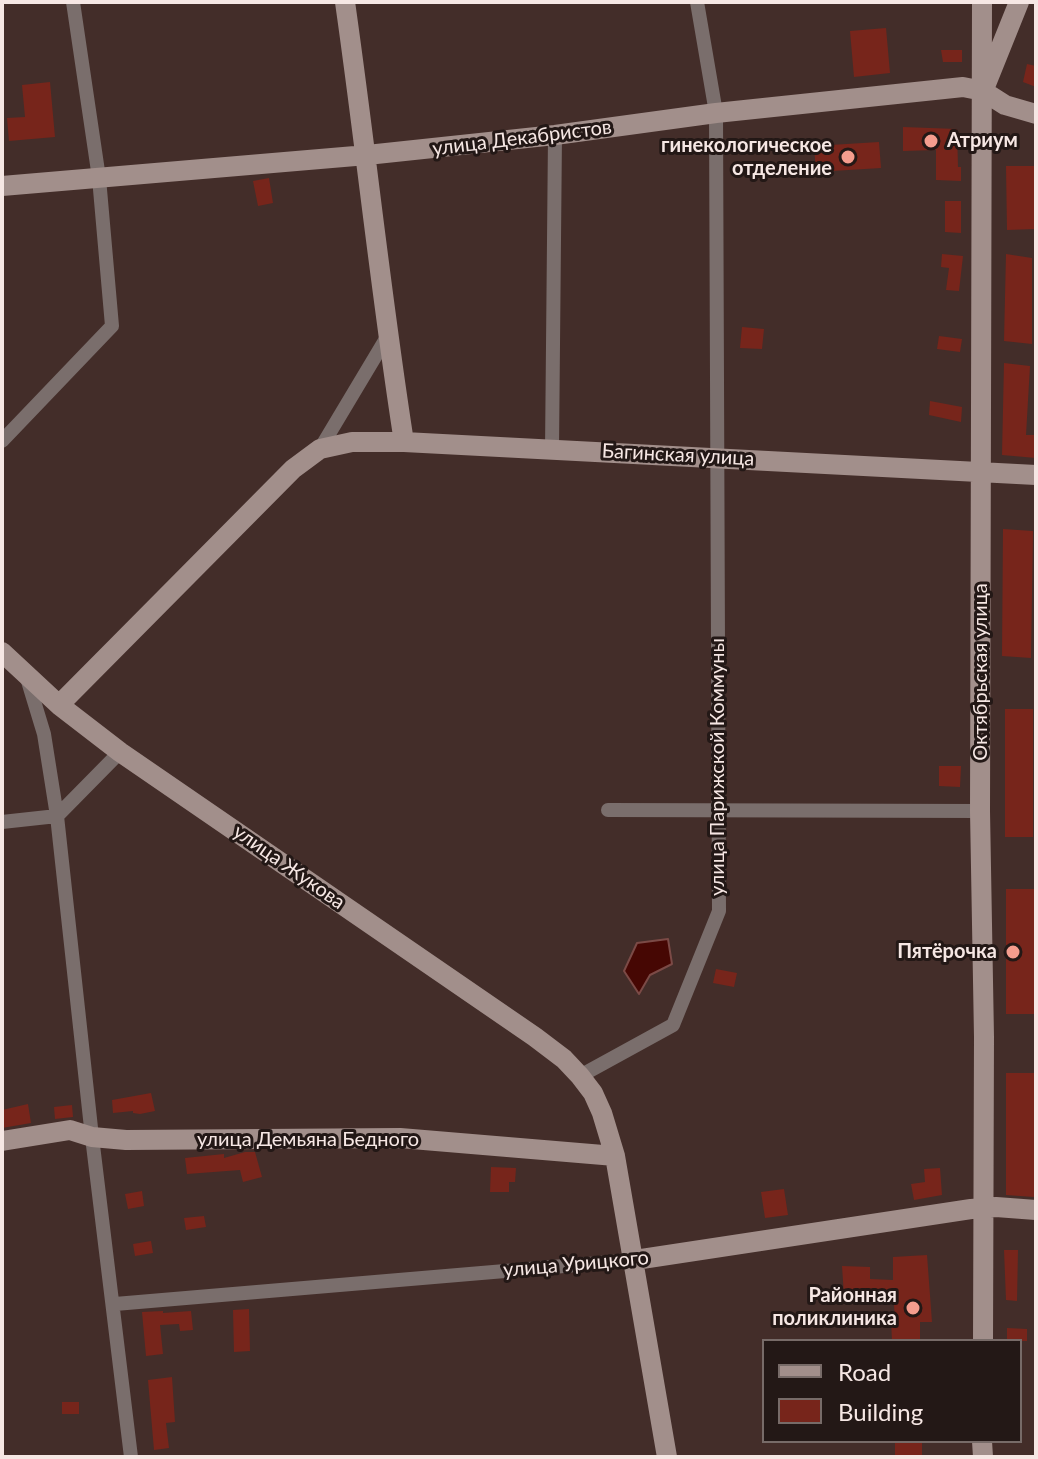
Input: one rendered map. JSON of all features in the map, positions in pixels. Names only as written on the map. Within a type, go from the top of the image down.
[{"type":"main road","points":[[345,2],[367,155],[387,337],[404,442]]},
{"type":"main road","name":"Октябрьская улица","points":[[982,2],[980,811],[983,1339]]},
{"type":"main road","points":[[983,91],[1019,2]]},
{"type":"main road","name":"улица Декабристов","points":[[2,186],[367,155],[963,87],[983,91],[1005,105],[1036,114]]},
{"type":"main road","name":"Багинская улица","points":[[320,449],[352,442],[404,442],[1036,475]]},
{"type":"main road","points":[[59,705],[293,469],[320,449]]},
{"type":"main road","name":"улица Жукова","points":[[2,652],[59,705],[120,752],[535,1037],[580,1076]]},
{"type":"main road","points":[[580,1076],[593,1093],[615,1156],[667,1457]]},
{"type":"main road","name":"улица Демьяна Бедного","points":[[2,1141],[70,1130],[92,1137],[126,1140],[400,1138],[615,1156]]},
{"type":"main road","name":"улица Урицкого","points":[[635,1260],[984,1208],[1036,1210]]},
{"type":"street","points":[[2,441],[112,326],[99,178],[73,2]]},
{"type":"street","name":"улица Парижской Коммуны","points":[[580,1076],[673,1025],[719,911],[716,113],[697,2]]},
{"type":"street","points":[[552,450],[555,135]]},
{"type":"street","points":[[320,449],[387,337]]},
{"type":"street","points":[[27,677],[44,734],[57,816],[131,1457]]},
{"type":"street","points":[[2,822],[57,816],[120,752]]},
{"type":"street","points":[[608,810],[980,811]]},
{"type":"street","name":"улица Урицкого","points":[[115,1304],[635,1260]]},
{"type":"shaded area","points":[[668,939],[672,964],[650,975],[639,994],[624,971],[637,943]]},
{"type":"building","points":[[886,28],[890,73],[854,77],[850,31]]},
{"type":"building","points":[[941,50],[962,50],[962,62],[943,62]]},
{"type":"building","points":[[1027,64],[1036,66],[1036,87],[1023,82]]},
{"type":"building","points":[[50,82],[55,137],[9,141],[7,118],[25,117],[22,85]]},
{"type":"building","name":"Атриум","points":[[903,127],[957,129],[961,181],[936,180],[936,150],[903,151]]},
{"type":"building","name":"гинекологическое отделение","points":[[879,142],[881,168],[816,172],[814,146]]},
{"type":"building","points":[[1006,166],[1035,166],[1035,229],[1007,230]]},
{"type":"building","points":[[269,178],[273,203],[258,206],[253,181]]},
{"type":"building","points":[[945,201],[961,201],[961,233],[945,232]]},
{"type":"building","points":[[942,254],[963,256],[959,291],[946,290],[949,268],[941,267]]},
{"type":"building","points":[[1006,254],[1032,258],[1032,344],[1004,341]]},
{"type":"building","points":[[742,327],[764,329],[762,349],[740,348]]},
{"type":"building","points":[[939,336],[962,339],[960,352],[937,349]]},
{"type":"building","points":[[1004,363],[1030,366],[1026,435],[1036,435],[1036,458],[1002,455]]},
{"type":"building","points":[[930,401],[962,407],[961,422],[929,415]]},
{"type":"building","points":[[1003,529],[1033,531],[1031,658],[1002,656]]},
{"type":"building","points":[[1005,709],[1033,709],[1033,837],[1005,837]]},
{"type":"building","points":[[939,766],[961,766],[960,787],[939,786]]},
{"type":"building","points":[[1006,889],[1034,889],[1034,1014],[1006,1014]]},
{"type":"building","points":[[716,969],[737,973],[734,987],[713,983]]},
{"type":"building","points":[[1006,1073],[1034,1073],[1034,1197],[1006,1195]]},
{"type":"building","points":[[151,1093],[155,1111],[113,1113],[112,1100]]},
{"type":"building","points":[[28,1104],[31,1123],[2,1128],[2,1110]]},
{"type":"building","points":[[72,1105],[73,1117],[55,1119],[54,1107]]},
{"type":"building","points":[[255,1152],[262,1177],[243,1182],[240,1170],[187,1174],[185,1158],[224,1154],[224,1158]]},
{"type":"building","points":[[491,1167],[516,1168],[515,1182],[509,1182],[509,1192],[490,1192]]},
{"type":"building","points":[[940,1168],[942,1195],[914,1200],[911,1184],[925,1182],[924,1169]]},
{"type":"building","points":[[784,1189],[788,1215],[765,1218],[761,1192]]},
{"type":"building","points":[[142,1191],[144,1206],[128,1209],[125,1194]]},
{"type":"building","points":[[204,1216],[206,1227],[186,1230],[184,1218]]},
{"type":"building","points":[[151,1241],[153,1253],[135,1256],[133,1244]]},
{"type":"building","points":[[1004,1250],[1018,1250],[1017,1301],[1006,1300]]},
{"type":"building","name":"Районная поликлиника","points":[[927,1255],[932,1322],[920,1322],[920,1339],[892,1339],[891,1320],[895,1320],[893,1290],[870,1290],[870,1295],[844,1296],[842,1266],[870,1267],[870,1279],[893,1280],[893,1257]]},
{"type":"building","points":[[249,1309],[250,1351],[234,1352],[233,1310]]},
{"type":"building","points":[[191,1311],[193,1330],[180,1331],[179,1324],[160,1325],[163,1354],[146,1356],[142,1312]]},
{"type":"building","points":[[1007,1328],[1027,1329],[1027,1341],[1007,1339]]},
{"type":"building","points":[[172,1377],[175,1422],[166,1423],[169,1448],[154,1450],[148,1380]]},
{"type":"building","points":[[62,1402],[79,1402],[79,1414],[62,1414]]},
{"type":"building","points":[[895,1443],[922,1443],[922,1457],[895,1457]]},
{"type":"place","name":"Атриум","points":[[931,141]]},
{"type":"place","name":"гинекологическое отделение","points":[[848,157]]},
{"type":"place","name":"Пятёрочка","points":[[1013,952]]},
{"type":"place","name":"Районная поликлиника","points":[[913,1308]]}]
